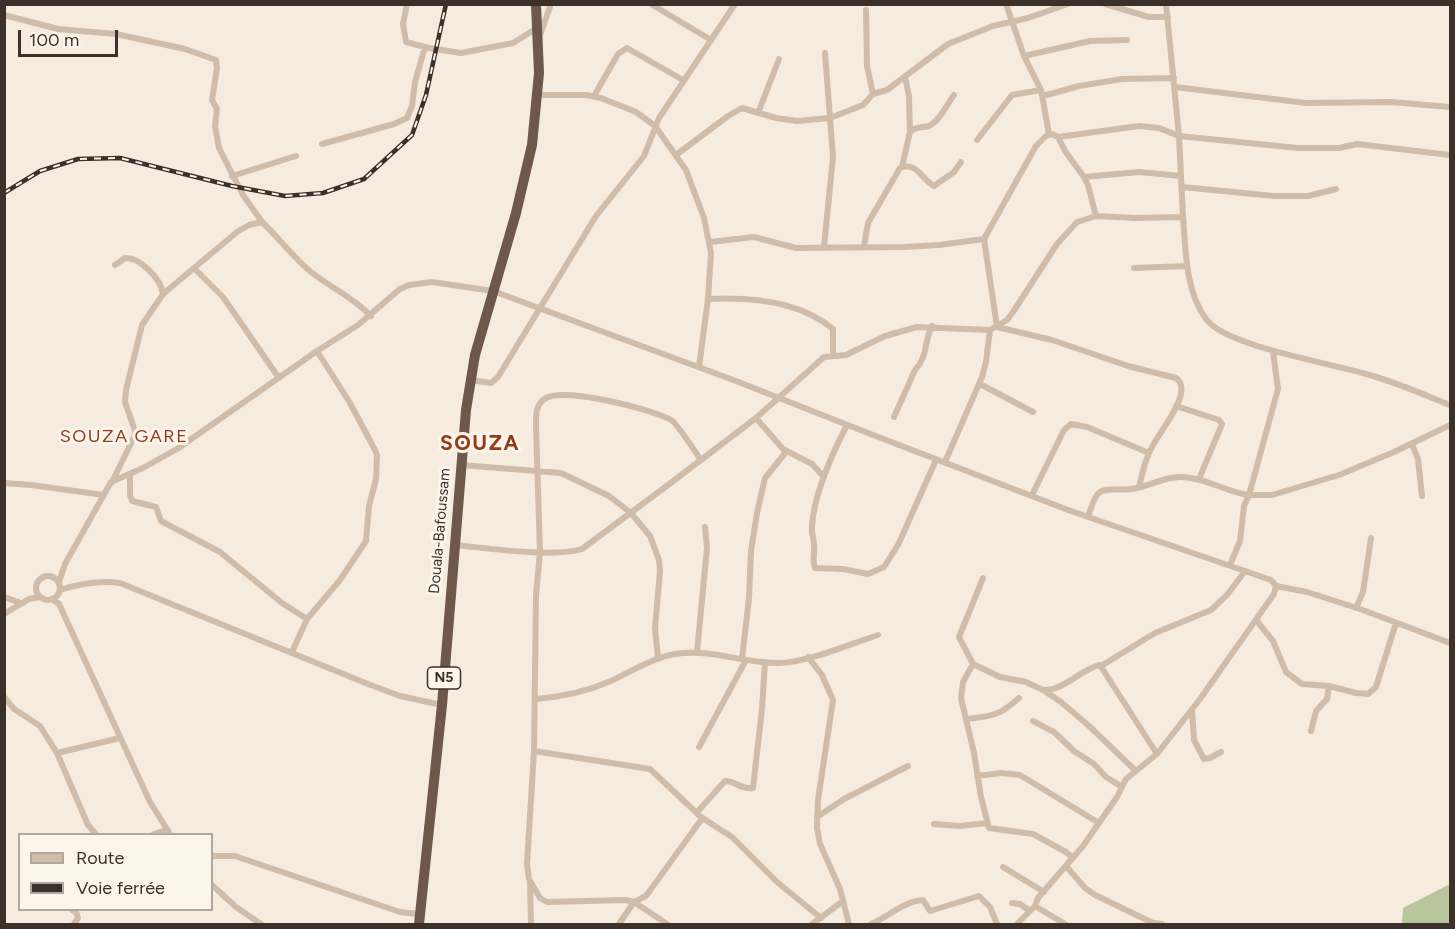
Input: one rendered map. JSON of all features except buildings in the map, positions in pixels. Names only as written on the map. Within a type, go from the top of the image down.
[{"type":"highway","name":"Douala-Bafoussam","points":[[419,919],[442,705],[470,380],[480,334],[527,168],[538,95],[536,4]]},
{"type":"street","points":[[407,4],[403,24],[406,42],[461,52],[513,43],[538,33],[551,4]]},
{"type":"street","points":[[651,4],[711,40]]},
{"type":"street","points":[[470,380],[487,383],[496,380],[596,216],[644,156],[655,126],[683,80],[735,4]]},
{"type":"street","points":[[1006,4],[1024,56],[1042,93],[1049,134]]},
{"type":"street","points":[[676,155],[739,109],[744,108],[797,121],[830,118],[863,105],[873,94],[887,90],[948,45],[993,26],[1028,18],[1068,4]]},
{"type":"street","points":[[1105,4],[1149,17],[1168,17]]},
{"type":"street","points":[[1166,4],[1179,136],[1187,266],[1194,297],[1210,325],[1223,333],[1273,351],[1343,366],[1450,405]]},
{"type":"street","points":[[866,10],[867,66],[873,94]]},
{"type":"street","points":[[4,15],[58,29],[116,34],[185,49],[216,60],[212,100],[217,109],[215,134],[232,176],[262,222],[301,264],[351,297],[371,316]]},
{"type":"street","points":[[1024,56],[1090,41],[1127,40]]},
{"type":"street","points":[[322,144],[394,124],[407,118],[412,106],[415,82],[425,47]]},
{"type":"street","points":[[594,96],[618,54],[627,48],[683,80]]},
{"type":"street","points":[[824,247],[832,171],[825,53]]},
{"type":"street","points":[[758,113],[779,59]]},
{"type":"street","points":[[864,246],[866,227],[870,218],[897,171],[902,167],[910,132],[909,96],[905,77]]},
{"type":"street","points":[[977,140],[1012,95],[1042,93],[1122,79],[1174,78]]},
{"type":"street","points":[[1175,87],[1306,103],[1391,102],[1450,108]]},
{"type":"street","points":[[910,132],[914,128],[932,125],[954,94]]},
{"type":"street","points":[[538,95],[594,96],[636,112],[655,126],[692,181],[710,242],[708,300],[699,367]]},
{"type":"street","points":[[1049,134],[1058,137],[1139,126],[1159,128],[1179,136],[1298,148],[1339,148],[1357,144],[1450,155]]},
{"type":"street","points":[[997,327],[984,239],[1031,155],[1043,138],[1049,134]]},
{"type":"street","points":[[1058,137],[1088,185],[1096,216]]},
{"type":"street","points":[[232,176],[296,156]]},
{"type":"street","points":[[902,167],[913,168],[934,186],[954,172],[961,162]]},
{"type":"street","points":[[1084,177],[1139,172],[1181,176]]},
{"type":"street","points":[[1182,187],[1274,196],[1308,196],[1336,189]]},
{"type":"street","points":[[454,545],[540,552],[582,549],[756,418],[821,359],[832,355],[846,355],[885,336],[905,330],[932,326],[990,330],[1007,320],[1068,230],[1077,222],[1096,216],[1183,217]]},
{"type":"street","points":[[52,599],[56,597],[64,564],[135,435],[125,396],[138,337],[146,316],[163,294],[237,232],[249,225],[262,222]]},
{"type":"street","points":[[710,242],[754,237],[784,246],[921,246],[984,239]]},
{"type":"street","points":[[114,265],[125,258],[137,260],[159,282],[163,294]]},
{"type":"street","points":[[1134,268],[1187,266]]},
{"type":"street","points":[[194,268],[223,297],[279,378]]},
{"type":"street","points":[[111,482],[177,449],[371,316],[392,296],[409,285],[432,282],[493,291],[699,367],[1088,517],[1271,580],[1276,586],[1307,592],[1356,608],[1450,643]]},
{"type":"street","points":[[708,300],[737,298],[756,300],[808,314],[833,329],[832,355]]},
{"type":"street","points":[[894,417],[915,370],[921,364],[927,350],[926,338],[932,326]]},
{"type":"street","points":[[997,327],[1052,340],[1137,368],[1176,378],[1182,383],[1176,406],[1149,453],[1139,487]]},
{"type":"street","points":[[945,462],[980,384],[986,362],[990,330]]},
{"type":"street","points":[[292,652],[307,619],[340,580],[366,541],[369,506],[376,479],[375,450],[350,403],[317,351]]},
{"type":"street","points":[[1230,565],[1240,541],[1244,506],[1250,495],[1278,389],[1273,351]]},
{"type":"street","points":[[980,384],[1033,412]]},
{"type":"street","points":[[531,924],[528,849],[534,751],[536,596],[540,552],[536,412],[541,401],[546,397],[556,395],[596,399],[631,406],[673,420],[701,460]]},
{"type":"street","points":[[1176,406],[1221,422],[1221,428],[1199,480]]},
{"type":"street","points":[[756,418],[786,452],[812,464],[824,477]]},
{"type":"street","points":[[1032,495],[1066,427],[1071,424],[1087,427],[1149,453]]},
{"type":"street","points":[[847,425],[836,445],[824,477],[811,530],[815,568],[843,569],[868,574],[884,567],[898,545],[936,460]]},
{"type":"street","points":[[1088,517],[1093,500],[1100,491],[1109,488],[1133,489],[1177,477],[1225,487],[1233,493],[1272,495],[1339,475],[1450,425]]},
{"type":"street","points":[[1412,444],[1418,459],[1422,496]]},
{"type":"street","points":[[699,747],[744,659],[751,551],[756,513],[765,478],[786,452]]},
{"type":"street","points":[[461,465],[557,472],[577,479],[609,496],[631,513],[650,536],[659,560],[655,628],[658,659]]},
{"type":"street","points":[[130,474],[132,501],[156,507],[162,521],[220,552],[282,603],[307,619]]},
{"type":"street","points":[[4,483],[104,495]]},
{"type":"street","points":[[697,652],[707,548],[705,527]]},
{"type":"street","points":[[1356,608],[1363,592],[1371,538]]},
{"type":"street","points":[[1043,690],[1048,690],[1097,665],[1101,666],[1155,633],[1211,610],[1227,595],[1245,571]]},
{"type":"street","points":[[40,597],[36,589],[41,578],[53,577],[59,586]]},
{"type":"street","points":[[983,578],[959,637],[973,664],[1000,677],[1026,682],[1043,690],[1089,726],[1136,771]]},
{"type":"street","points":[[59,586],[109,581],[120,583],[400,696],[442,705]]},
{"type":"street","points":[[1017,924],[1033,908],[1073,858],[1118,797],[1126,779],[1157,754],[1192,710],[1274,594],[1276,586]]},
{"type":"street","points":[[4,597],[21,603]]},
{"type":"street","points":[[4,614],[29,599],[40,597],[52,599],[59,604],[150,802],[169,832]]},
{"type":"street","points":[[1256,620],[1273,641],[1286,672],[1302,684],[1329,686],[1368,694],[1376,687],[1396,623]]},
{"type":"street","points":[[535,699],[572,694],[598,686],[674,654],[697,652],[784,663],[878,635]]},
{"type":"street","points":[[808,657],[822,675],[833,700],[827,730],[817,817],[820,844],[843,901],[849,924]]},
{"type":"street","points":[[619,924],[634,902],[646,896],[701,820],[700,813],[725,781],[730,781],[745,789],[753,788],[765,662]]},
{"type":"street","points":[[973,664],[963,682],[960,698],[989,828],[1022,831],[1038,836],[1073,858]]},
{"type":"street","points":[[1101,666],[1157,754]]},
{"type":"street","points":[[1311,731],[1316,711],[1327,699],[1329,686]]},
{"type":"street","points":[[4,697],[14,709],[40,726],[57,753],[88,825],[95,833]]},
{"type":"street","points":[[966,719],[994,716],[1007,709],[1019,698]]},
{"type":"street","points":[[1192,710],[1194,740],[1204,759],[1221,752]]},
{"type":"street","points":[[1033,721],[1054,732],[1074,751],[1094,764],[1106,777],[1122,787]]},
{"type":"street","points":[[57,753],[120,738]]},
{"type":"street","points":[[534,751],[650,769],[700,813],[732,837],[777,882],[821,918]]},
{"type":"street","points":[[817,817],[908,766]]},
{"type":"street","points":[[977,776],[1001,773],[1020,775],[1099,823]]},
{"type":"street","points":[[934,824],[960,826],[988,823]]},
{"type":"street","points":[[213,856],[235,856],[419,919]]},
{"type":"street","points":[[1066,866],[1085,888],[1095,895],[1153,923],[1162,924]]},
{"type":"street","points":[[1003,867],[1044,892]]},
{"type":"street","points":[[530,879],[540,898],[547,902],[606,899],[634,902],[667,924]]},
{"type":"street","points":[[213,886],[236,907],[261,924]]},
{"type":"street","points":[[871,924],[883,920],[912,901],[923,900],[930,911],[979,897],[990,907],[997,924]]},
{"type":"street","points":[[812,924],[843,901]]},
{"type":"street","points":[[1012,903],[1033,908],[1065,924]]},
{"type":"street","points":[[74,924],[78,918],[75,911]]},
{"type":"green space","points":[[1450,884],[1450,924],[1402,924],[1403,908]]},
{"type":"railway","points":[[4,193],[40,171],[78,159],[120,158],[232,186],[285,196],[323,193],[364,179],[412,135],[426,95],[446,4]]},
{"type":"district","name":"SOUZA GARE","points":[[124,437]]},
{"type":"district","name":"SOUZA","points":[[480,444]]}]
